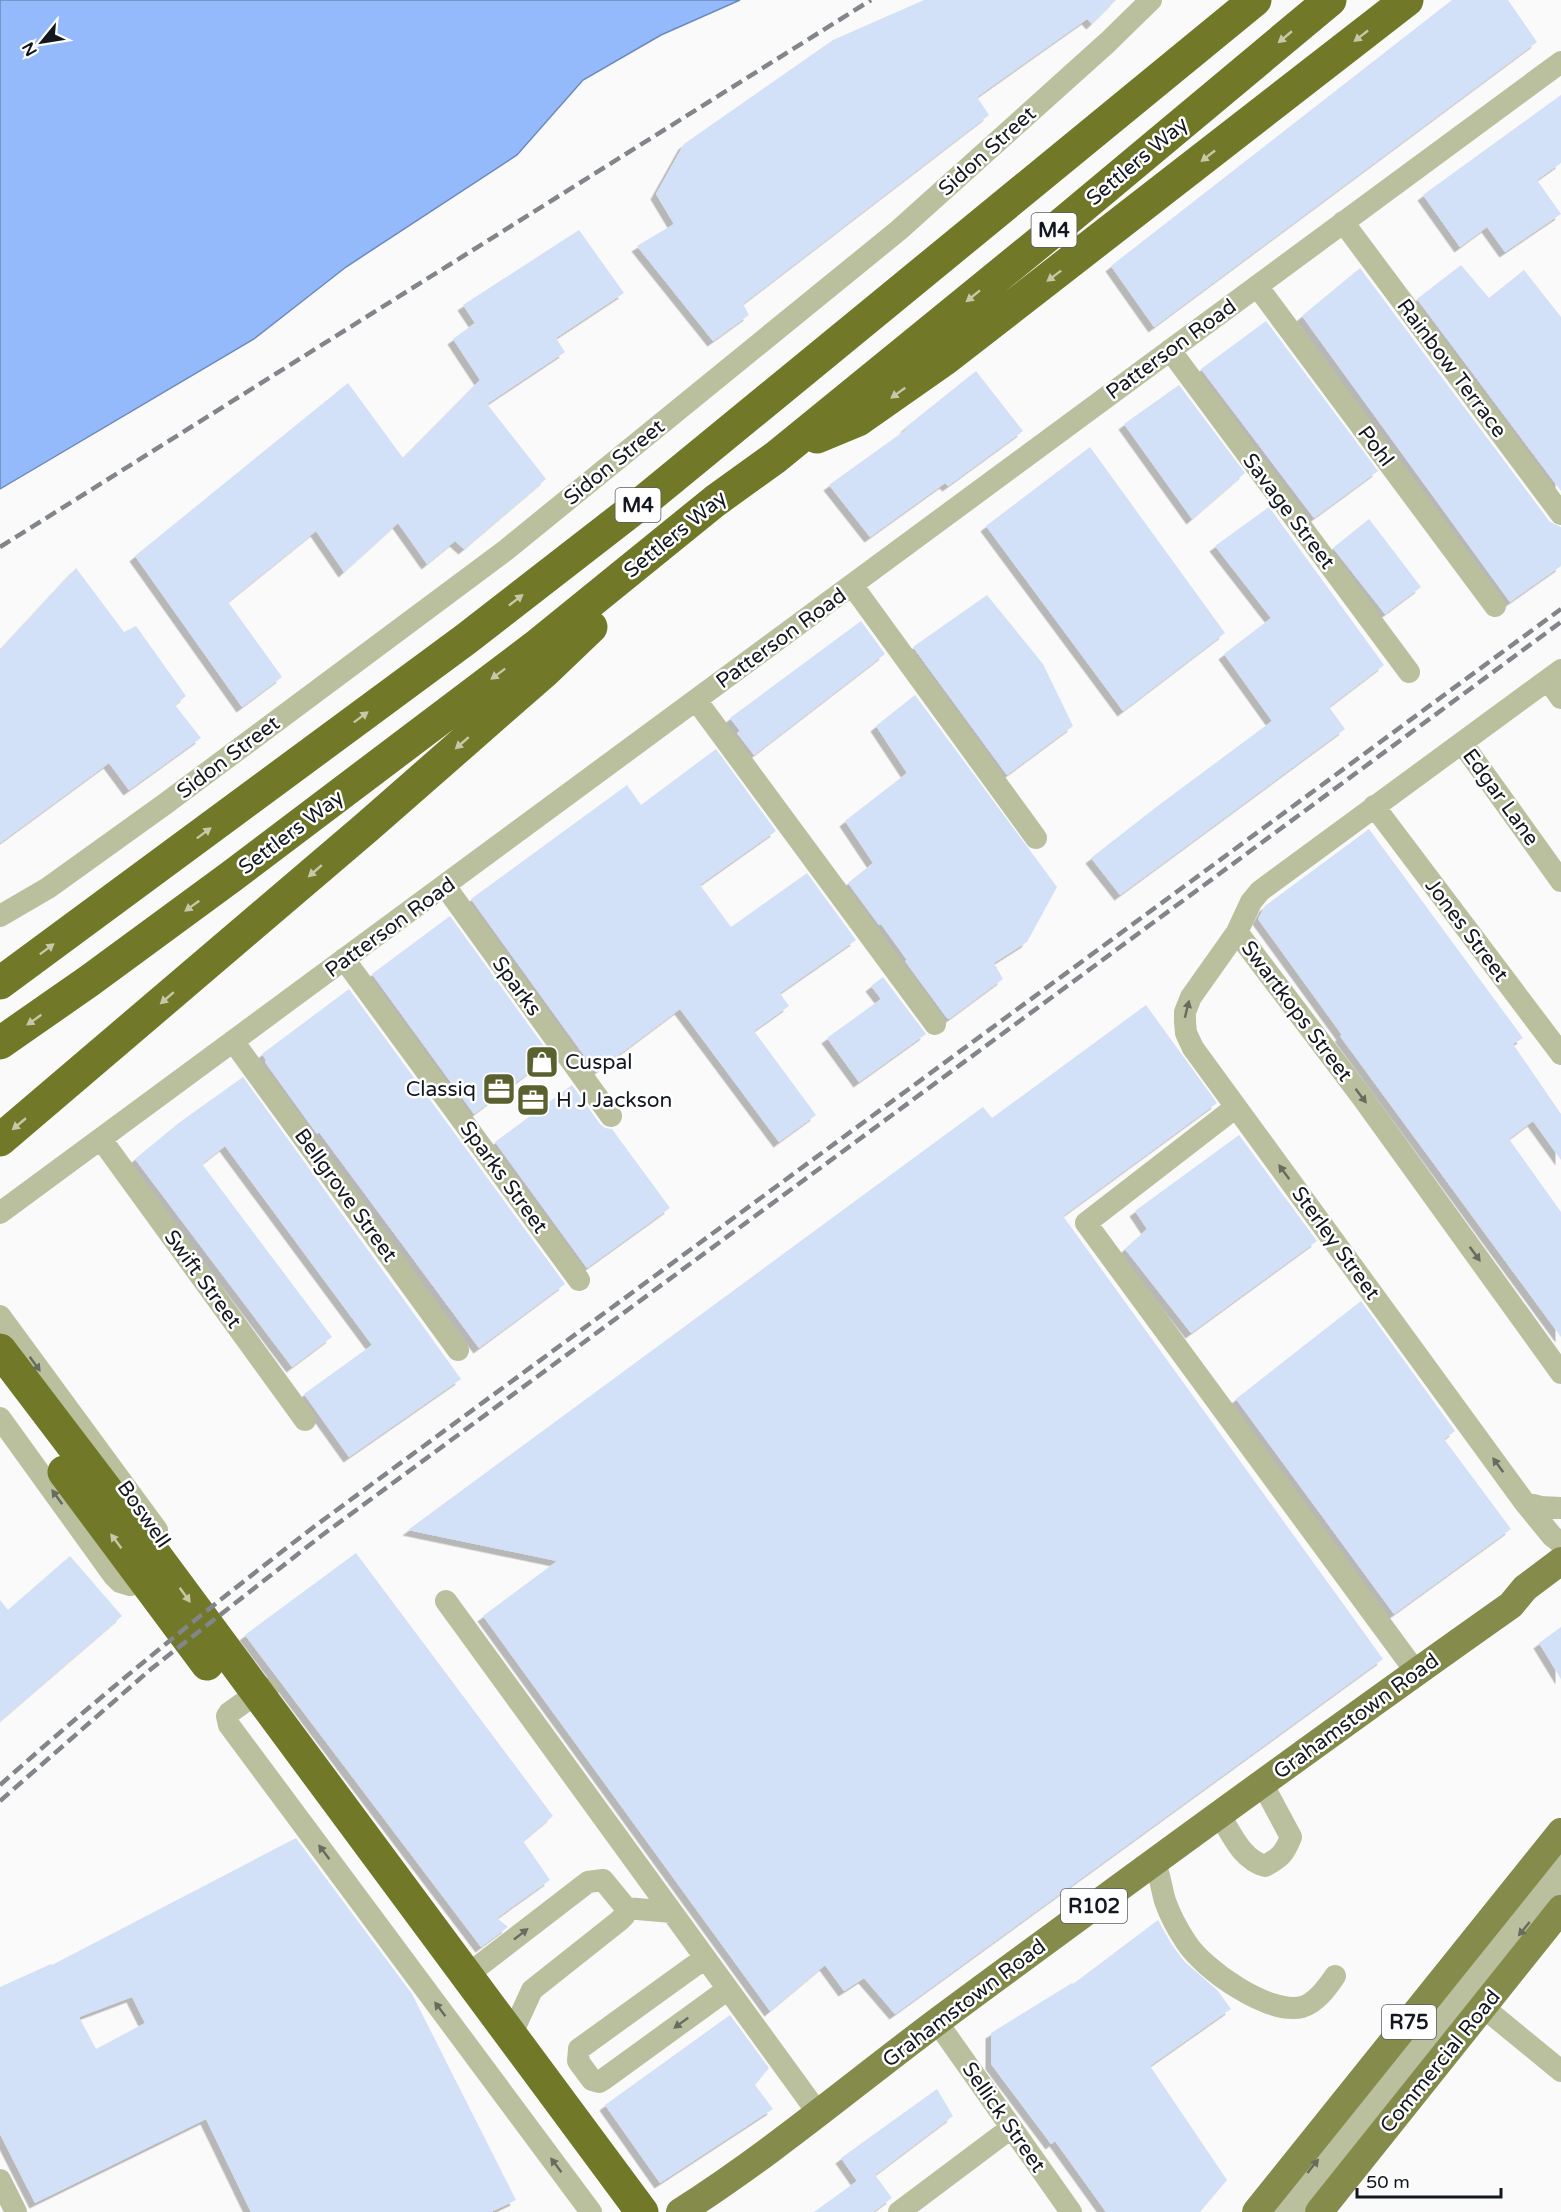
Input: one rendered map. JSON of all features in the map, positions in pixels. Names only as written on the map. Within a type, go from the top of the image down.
[{"type":"highway","name":"M4","points":[[0,983],[466,639],[649,497],[1255,0]]},
{"type":"highway","name":"Settlers Way","points":[[0,1043],[118,960],[535,647],[715,501],[776,457],[1057,228],[1330,0]]},
{"type":"highway","points":[[776,457],[858,420],[880,406],[1063,268],[1407,0]]},
{"type":"highway","points":[[0,1140],[367,826],[545,671],[582,634],[692,544],[715,501]]},
{"type":"highway","points":[[0,1345],[12,1383],[138,1531],[642,2212]]},
{"type":"highway","points":[[0,1350],[12,1383],[614,2212]]},
{"type":"main road","name":"Grahamstown Road","points":[[680,2212],[722,2186],[936,2022],[1219,1814],[1511,1605],[1525,1588],[1561,1561]]},
{"type":"main road","name":"Grahamstown Road","points":[[1511,1605],[1537,1599],[1561,1586]]},
{"type":"main road","name":"R75","points":[[1256,2212],[1561,1832]]},
{"type":"main road","name":"Commercial Road","points":[[1319,2212],[1561,1910]]},
{"type":"street","name":"Sidon Street","points":[[0,916],[48,888],[165,804],[515,543],[899,230],[1108,42],[1151,0]]},
{"type":"street","name":"Patterson Road","points":[[0,1214],[1561,62]]},
{"type":"street","name":"Rainbow Terrace","points":[[1343,222],[1561,514]]},
{"type":"street","name":"Pohl","points":[[1257,286],[1495,606]]},
{"type":"street","name":"Savage Street","points":[[1170,350],[1409,672]]},
{"type":"street","points":[[852,585],[1036,838]]},
{"type":"street","name":"Swartkops Street","points":[[1557,683],[1462,743],[1260,891],[1251,902],[1237,932],[1362,1097],[1561,1373]]},
{"type":"street","points":[[696,700],[936,1024]]},
{"type":"street","name":"Edgar Lane","points":[[1462,743],[1561,881]]},
{"type":"street","name":"Jones Street","points":[[1374,806],[1561,1054]]},
{"type":"street","name":"Sparks","points":[[445,886],[611,1116]]},
{"type":"street","name":"Sidon Street","points":[[0,905],[48,888]]},
{"type":"street","name":"Sterley Street","points":[[1237,932],[1191,997],[1185,1012],[1186,1033],[1193,1048],[1525,1503],[1552,1536],[1561,1543]]},
{"type":"street","name":"Sparks Street","points":[[344,959],[579,1280]]},
{"type":"street","name":"Bellgrove Street","points":[[233,1041],[458,1350]]},
{"type":"street","points":[[1236,1107],[1086,1223],[1416,1672]]},
{"type":"street","name":"Swift Street","points":[[101,1139],[305,1420]]},
{"type":"street","name":"Boswell","points":[[0,1316],[167,1543],[171,1552],[169,1561],[130,1585],[120,1582],[0,1418]]},
{"type":"street","points":[[1525,1503],[1561,1508]]},
{"type":"street","points":[[446,1601],[818,2113]]},
{"type":"street","points":[[591,2212],[229,1725],[227,1716],[229,1713],[264,1688],[267,1688],[651,2212]]},
{"type":"street","points":[[1219,1814],[1245,1855],[1254,1862],[1265,1866],[1280,1858],[1291,1837],[1262,1783]]},
{"type":"street","points":[[1277,2212],[1561,1857]]},
{"type":"street","points":[[1155,1861],[1166,1903],[1185,1941],[1201,1962],[1244,1992],[1267,2002],[1300,2008],[1310,2004],[1335,1976]]},
{"type":"street","points":[[475,1970],[588,1882],[603,1880],[626,1908],[672,1912]]},
{"type":"street","points":[[1298,2212],[1561,1883]]},
{"type":"street","points":[[515,2027],[532,1990],[619,1921],[624,1916],[626,1908]]},
{"type":"street","points":[[705,1958],[579,2049],[578,2061],[585,2071],[592,2080],[599,2082],[728,1989]]},
{"type":"street","points":[[1483,2007],[1561,2071]]},
{"type":"street","name":"Sellick Street","points":[[936,2022],[1071,2212]]},
{"type":"street","points":[[899,2212],[1011,2128]]},
{"type":"street","points":[[0,2180],[16,2212]]},
{"type":"water","points":[[0,0],[740,0],[661,35],[583,80],[517,155],[346,267],[254,339],[0,489]]},
{"type":"building","points":[[924,0],[1116,0],[1092,24],[1087,19],[977,97],[989,115],[743,304],[749,315],[713,341],[637,246],[674,224],[656,194],[684,144],[833,40]]},
{"type":"building","points":[[1452,0],[1508,0],[1537,42],[1154,327],[1111,266]]},
{"type":"building","points":[[1561,95],[1561,163],[1537,180],[1561,214],[1505,252],[1487,227],[1460,247],[1423,195]]},
{"type":"building","points":[[579,230],[624,293],[556,338],[565,352],[487,404],[546,479],[464,549],[455,541],[427,564],[398,523],[344,572],[316,531],[228,602],[282,677],[242,707],[135,556],[348,383],[403,458],[480,380],[453,339],[475,323],[463,305]]},
{"type":"building","points":[[1461,265],[1489,298],[1524,270],[1561,317],[1561,491],[1417,299]]},
{"type":"building","points":[[1360,268],[1550,522],[1561,527],[1561,566],[1510,602],[1302,316]]},
{"type":"building","points":[[1266,321],[1378,471],[1314,518],[1201,369]]},
{"type":"building","points":[[976,371],[1023,431],[948,486],[945,483],[870,537],[829,485],[907,429],[906,427]]},
{"type":"building","points":[[1179,385],[1245,473],[1192,519],[1124,424]]},
{"type":"building","points":[[1090,447],[1225,633],[1123,711],[986,526]]},
{"type":"building","points":[[1269,507],[1384,665],[1329,707],[1345,729],[1120,895],[1091,858],[1272,721],[1224,654],[1271,618],[1215,546]]},
{"type":"building","points":[[1369,519],[1421,587],[1385,614],[1333,548]]},
{"type":"building","points":[[76,568],[124,632],[136,626],[186,696],[175,705],[201,738],[129,790],[109,763],[0,843],[0,650]]},
{"type":"building","points":[[987,595],[1043,664],[1073,726],[1007,775],[913,647]]},
{"type":"building","points":[[861,621],[885,654],[754,755],[737,733],[740,731],[730,718]]},
{"type":"building","points":[[915,695],[1057,887],[1027,942],[994,963],[1003,979],[949,1019],[905,961],[907,960],[881,924],[879,925],[848,883],[873,863],[845,821],[907,773],[876,726]]},
{"type":"building","points":[[716,749],[776,831],[700,885],[731,927],[807,873],[856,940],[780,993],[789,1006],[754,1031],[816,1115],[779,1142],[680,1009],[596,1072],[471,899],[627,785],[641,805]]},
{"type":"building","points":[[1369,829],[1523,1038],[1513,1044],[1561,1114],[1561,1160],[1533,1121],[1509,1139],[1561,1212],[1561,1337],[1340,1036],[1342,1035],[1258,919],[1265,906]]},
{"type":"building","points":[[450,916],[551,1056],[474,1114],[372,974]]},
{"type":"building","points":[[883,977],[926,1034],[859,1082],[827,1038],[881,999],[871,986]]},
{"type":"building","points":[[349,989],[565,1284],[479,1348],[319,1132],[317,1134],[265,1062],[262,1054]]},
{"type":"building","points":[[1146,1005],[1217,1103],[1063,1216],[1383,1659],[895,2014],[864,1978],[844,1991],[825,1965],[770,2011],[483,1616],[557,1561],[408,1530],[983,1107],[992,1118]]},
{"type":"building","points":[[243,1077],[461,1379],[349,1457],[304,1394],[372,1345],[225,1146],[202,1164],[332,1337],[292,1367],[135,1159],[180,1122]]},
{"type":"building","points":[[572,1085],[600,1124],[612,1129],[670,1208],[587,1268],[495,1142]]},
{"type":"building","points":[[1239,1135],[1317,1241],[1191,1333],[1125,1249],[1147,1229],[1135,1211]]},
{"type":"building","points":[[1361,1301],[1455,1431],[1444,1439],[1511,1529],[1394,1614],[1236,1399]]},
{"type":"building","points":[[356,1553],[553,1816],[523,1841],[550,1880],[497,1918],[508,1927],[481,1947],[245,1635]]},
{"type":"building","points":[[70,1556],[122,1616],[0,1721],[0,1600],[8,1610]]},
{"type":"building","points":[[1561,1627],[1561,1679],[1539,1643]]},
{"type":"building","points":[[296,1838],[412,1994],[516,2200],[491,2212],[251,2212],[206,2119],[35,2203],[0,2134],[0,1987],[52,1965]],"holes":[[[132,1997],[145,2023],[96,2049],[79,2017]]]},
{"type":"building","points":[[1158,1920],[1184,1961],[1218,1991],[1231,2009],[1150,2066],[1227,2180],[1200,2212],[1106,2212],[1055,2141],[1051,2144],[991,2064],[991,2033],[1073,1984]]},
{"type":"building","points":[[730,2015],[769,2068],[755,2085],[773,2109],[660,2183],[605,2105]]},
{"type":"building","points":[[937,2089],[953,2116],[875,2175],[892,2198],[873,2212],[814,2212],[857,2181],[841,2158]]},
{"type":"railway","points":[[0,547],[871,0]]},
{"type":"railway","points":[[0,1785],[155,1652],[315,1526],[1561,609]]},
{"type":"railway","points":[[0,1801],[151,1669],[321,1536],[1561,622]]},
{"type":"place","name":"Cuspal","points":[[542,1062]]},
{"type":"place","name":"Classiq","points":[[499,1089]]},
{"type":"place","name":"H J Jackson","points":[[533,1100]]}]
